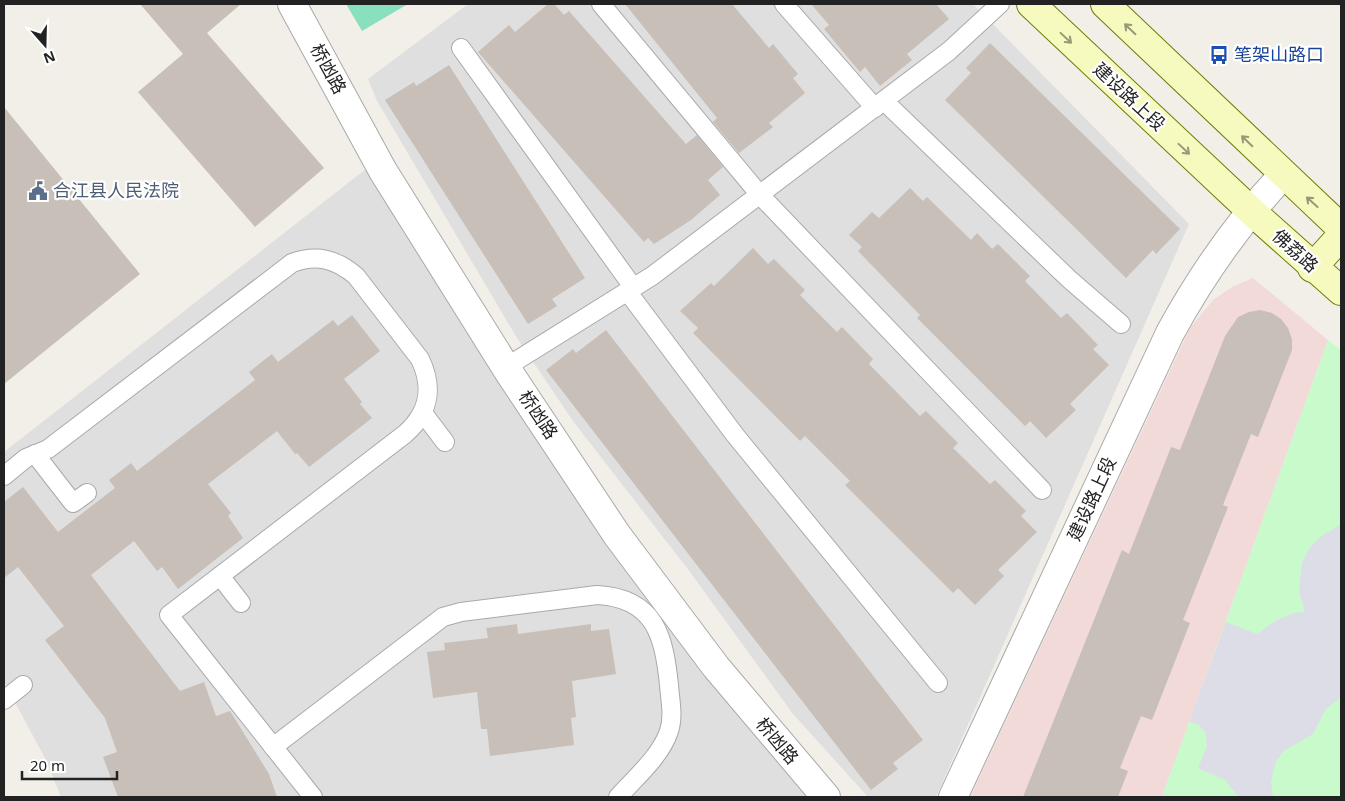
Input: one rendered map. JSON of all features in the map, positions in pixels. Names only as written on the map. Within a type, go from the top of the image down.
[{"type":"main road","name":"建设路上段","points":[[1031,4],[1250,210]]},
{"type":"main road","points":[[1104,4],[1341,228]]},
{"type":"main road","name":"佛荔路","points":[[1250,210],[1312,268],[1341,290]]},
{"type":"main road","points":[[1312,268],[1341,236]]},
{"type":"street","name":"桥凼路","points":[[292,4],[383,171],[506,367],[617,535],[716,667],[826,797]]},
{"type":"street","name":"建设路上段","points":[[953,797],[1170,333],[1192,292],[1250,210],[1283,175]]},
{"type":"lane","points":[[601,4],[760,195],[1042,490]]},
{"type":"lane","points":[[784,4],[880,105],[1069,279],[1121,324]]},
{"type":"lane","points":[[506,367],[630,289],[760,195],[949,51],[1000,4]]},
{"type":"lane","points":[[461,48],[735,435],[938,683]]},
{"type":"lane","points":[[4,476],[26,458],[48,449],[292,263],[313,258],[336,262],[356,276],[420,359],[426,372],[429,386],[428,400],[423,413],[416,424],[405,434],[169,615],[313,797]]},
{"type":"lane","points":[[423,413],[445,442]]},
{"type":"lane","points":[[36,454],[72,503],[87,493]]},
{"type":"lane","points":[[220,576],[241,603]]},
{"type":"lane","points":[[273,747],[443,617],[480,609],[597,595],[612,596],[640,608],[657,628],[665,652],[672,714],[669,732],[660,749],[618,797]]},
{"type":"lane","points":[[4,700],[23,686]]},
{"type":"shaded area","points":[[468,4],[973,4],[1189,224],[936,797],[868,797],[793,714],[690,572],[573,421],[517,338],[377,101],[368,79]]},
{"type":"shaded area","points":[[380,158],[637,546],[834,797],[61,797],[46,760],[4,682],[4,452]]},
{"type":"shaded area","points":[[1253,278],[1328,340],[1162,797],[970,797],[1190,328],[1213,300],[1232,287]]},
{"type":"shaded area","points":[[1341,524],[1341,697],[1326,709],[1313,734],[1284,751],[1276,761],[1271,782],[1273,797],[1239,797],[1225,780],[1198,768],[1207,746],[1205,732],[1198,724],[1189,722],[1226,622],[1257,634],[1275,621],[1294,613],[1305,612],[1299,591],[1302,563],[1309,549],[1320,537]]},
{"type":"green space","points":[[346,4],[408,4],[362,31]]},
{"type":"green space","points":[[1328,340],[1341,350],[1341,797],[1162,797]]},
{"type":"building","points":[[140,4],[241,4],[207,33],[324,168],[255,227],[138,92],[183,54]]},
{"type":"building","points":[[548,4],[554,4],[564,15],[569,11],[686,144],[697,135],[723,167],[708,180],[720,195],[691,220],[654,244],[648,238],[644,242],[478,52],[509,25],[515,32]]},
{"type":"building","points":[[625,4],[732,4],[769,48],[773,44],[798,74],[793,78],[805,93],[769,123],[773,127],[739,153],[713,122],[717,118]]},
{"type":"building","points":[[811,4],[936,4],[949,19],[907,54],[912,60],[880,86],[865,67],[860,72],[824,29],[829,25]]},
{"type":"building","points":[[990,43],[1180,229],[1156,254],[1153,250],[1126,278],[945,100],[971,73],[966,68]]},
{"type":"building","points":[[449,65],[585,278],[552,299],[557,306],[528,324],[385,100],[414,82],[416,86]]},
{"type":"building","name":"合江县人民法院","points":[[4,107],[140,274],[4,384]]},
{"type":"building","points":[[910,188],[923,201],[927,197],[971,240],[977,233],[992,249],[998,244],[1030,276],[1025,281],[1061,318],[1067,313],[1098,345],[1093,349],[1109,365],[1070,404],[1076,410],[1046,438],[1030,421],[1025,426],[917,318],[920,315],[858,251],[862,247],[849,235],[872,212],[879,218]]},
{"type":"building","points":[[753,248],[768,264],[774,259],[805,290],[800,295],[837,332],[842,327],[873,359],[869,364],[920,416],[926,411],[958,443],[953,448],[990,484],[995,480],[1026,511],[1021,516],[1037,532],[998,570],[1004,576],[975,605],[958,588],[953,593],[845,485],[850,481],[805,436],[800,441],[693,333],[698,328],[680,311],[711,283],[714,286]]},
{"type":"building","points":[[1260,310],[1272,313],[1281,319],[1288,328],[1292,339],[1292,350],[1258,437],[1251,434],[1223,505],[1228,507],[1183,620],[1190,623],[1152,720],[1141,716],[1120,768],[1128,771],[1118,797],[1023,797],[1122,550],[1129,554],[1171,447],[1180,450],[1225,336],[1238,317]]},
{"type":"building","points":[[352,315],[380,351],[344,379],[362,402],[360,404],[372,418],[309,467],[297,453],[295,454],[277,431],[208,484],[231,513],[228,516],[243,538],[178,589],[162,567],[157,571],[134,541],[91,575],[180,691],[204,682],[216,716],[230,711],[269,774],[277,797],[118,797],[103,757],[117,752],[105,718],[45,640],[64,626],[18,567],[4,578],[4,502],[23,487],[58,532],[115,488],[109,480],[131,463],[137,471],[255,380],[249,372],[272,354],[278,362],[333,320],[338,326]]},
{"type":"building","points":[[606,330],[923,740],[893,763],[898,769],[871,790],[546,370],[573,349],[576,353]]},
{"type":"building","points":[[517,624],[518,634],[591,624],[591,631],[609,629],[616,674],[572,681],[576,717],[571,718],[574,745],[490,756],[487,729],[481,729],[477,692],[433,698],[427,652],[445,650],[444,643],[488,638],[486,628]]},
{"type":"place","name":"笔架山路口","points":[[1219,55]]},
{"type":"place","name":"合江县人民法院","points":[[38,191]]}]
